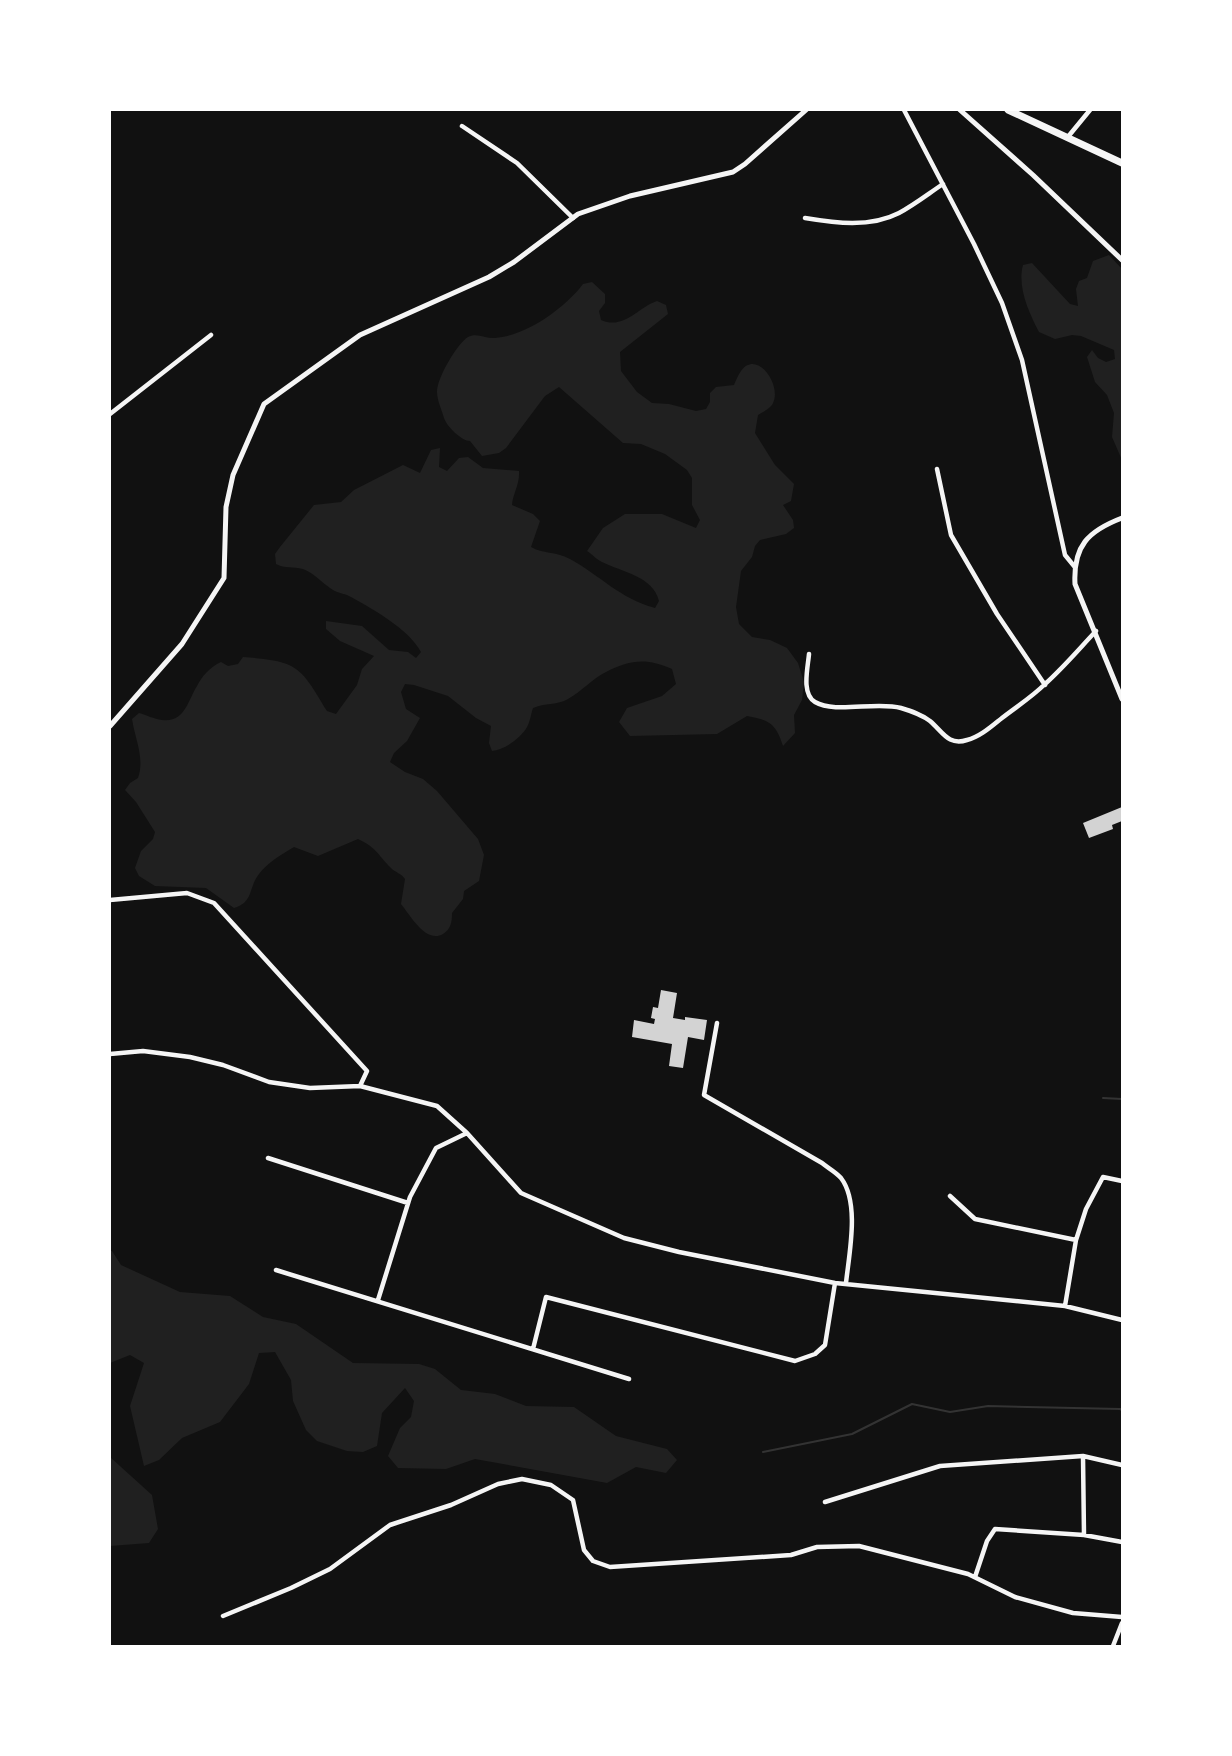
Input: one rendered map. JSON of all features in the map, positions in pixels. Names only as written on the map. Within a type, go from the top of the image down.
[{"type":"main road","points":[[1008,110],[1122,163]]},
{"type":"street","points":[[110,726],[182,644],[224,578],[226,507],[233,475],[264,404],[360,335],[489,277],[514,262],[573,218],[630,196],[733,172],[807,110]]},
{"type":"street","points":[[904,110],[1002,303],[1022,360],[1065,555],[1074,566]]},
{"type":"street","points":[[961,110],[1122,260]]},
{"type":"street","points":[[1066,138],[1090,110]]},
{"type":"street","points":[[462,126],[517,163],[573,218]]},
{"type":"street","points":[[805,218],[870,222],[899,213],[943,184]]},
{"type":"street","points":[[110,414],[211,335]]},
{"type":"street","points":[[937,469],[951,535],[997,614],[1045,685]]},
{"type":"street","points":[[1122,518],[1096,530],[1085,540],[1074,566],[1075,584],[1122,699]]},
{"type":"street","points":[[809,654],[806,688],[809,696],[815,702],[826,705],[899,707],[920,714],[948,740],[956,742],[969,740],[985,731],[1045,685],[1096,631]]},
{"type":"street","points":[[110,900],[188,893],[214,903],[367,1071],[360,1086]]},
{"type":"street","points":[[717,1023],[704,1095],[822,1163],[840,1177],[851,1209],[851,1236],[846,1283]]},
{"type":"street","points":[[110,1054],[143,1051],[190,1057],[224,1065],[269,1082],[310,1088],[360,1086],[437,1106],[467,1133],[521,1193],[624,1238],[679,1252],[835,1283],[1065,1306],[1122,1320]]},
{"type":"street","points":[[378,1300],[408,1203],[436,1148],[467,1133]]},
{"type":"street","points":[[268,1158],[408,1203]]},
{"type":"street","points":[[1065,1306],[1076,1240],[1086,1209],[1103,1177],[1122,1181]]},
{"type":"street","points":[[950,1196],[975,1218],[1076,1240]]},
{"type":"street","points":[[276,1270],[629,1379]]},
{"type":"street","points":[[533,1349],[546,1298],[795,1360],[815,1354],[825,1346],[835,1283]]},
{"type":"street","points":[[825,1502],[940,1466],[1083,1456],[1122,1465]]},
{"type":"street","points":[[1083,1456],[1084,1535]]},
{"type":"street","points":[[223,1616],[330,1569],[390,1525],[451,1505],[498,1484],[522,1479],[551,1485],[573,1500],[584,1550],[593,1561],[609,1567],[791,1555],[817,1547],[859,1546],[975,1577],[1015,1597],[1073,1613],[1122,1617]]},
{"type":"street","points":[[975,1577],[987,1541],[995,1529],[1084,1535],[1122,1542]]},
{"type":"street","points":[[1113,1647],[1122,1623]]},
{"type":"shaded area","points":[[1109,255],[1122,269],[1122,460],[1112,437],[1114,413],[1107,395],[1095,382],[1087,357],[1092,350],[1098,358],[1106,362],[1115,359],[1114,350],[1081,336],[1072,335],[1055,339],[1039,332],[1028,308],[1022,282],[1023,265],[1032,263],[1070,304],[1078,306],[1076,289],[1079,281],[1087,278],[1093,261]]},
{"type":"shaded area","points":[[592,282],[605,294],[605,303],[599,311],[601,320],[617,322],[624,320],[657,301],[666,305],[668,314],[620,352],[621,371],[637,392],[652,403],[669,404],[696,411],[706,409],[710,402],[710,393],[716,387],[734,385],[747,365],[754,364],[761,367],[771,379],[775,396],[773,403],[758,415],[755,433],[775,465],[794,484],[791,501],[783,505],[793,520],[794,528],[786,534],[760,540],[755,546],[752,557],[741,571],[736,607],[739,624],[752,637],[770,640],[787,648],[798,663],[804,682],[802,700],[794,715],[795,733],[783,746],[778,733],[771,724],[747,716],[717,734],[630,736],[619,722],[627,708],[662,696],[676,684],[672,669],[655,663],[631,662],[606,672],[564,701],[533,708],[528,725],[521,735],[507,746],[492,751],[489,743],[491,726],[476,718],[448,696],[405,684],[401,692],[406,709],[420,718],[407,741],[394,753],[390,762],[405,772],[423,779],[437,791],[478,839],[484,855],[479,881],[464,891],[463,899],[452,913],[446,932],[437,936],[431,935],[419,927],[401,904],[405,879],[391,868],[373,848],[358,839],[318,856],[294,847],[262,870],[248,898],[234,908],[206,888],[155,886],[139,876],[135,868],[141,851],[153,839],[155,832],[136,802],[125,790],[138,778],[140,771],[140,756],[132,719],[139,713],[162,720],[176,718],[185,709],[199,682],[210,669],[221,662],[228,666],[238,664],[243,657],[275,661],[295,668],[310,684],[327,711],[336,714],[357,685],[362,669],[374,656],[340,641],[326,629],[326,621],[362,626],[389,650],[408,652],[416,658],[421,652],[408,635],[377,612],[332,589],[307,571],[276,564],[275,554],[314,505],[341,502],[354,490],[403,465],[420,473],[431,450],[440,448],[439,467],[447,471],[459,458],[468,457],[483,468],[519,471],[512,505],[533,514],[540,521],[531,547],[570,559],[620,593],[655,608],[659,601],[656,593],[644,580],[600,561],[587,551],[603,528],[625,514],[662,514],[696,528],[700,520],[692,505],[692,478],[687,470],[665,454],[641,444],[623,443],[559,387],[545,396],[506,448],[499,453],[482,456],[470,441],[459,436],[448,425],[438,398],[438,386],[444,370],[468,337],[475,335],[495,338],[519,332],[555,311],[583,284]]},
{"type":"shaded area","points":[[110,1251],[121,1265],[180,1292],[230,1296],[263,1317],[296,1324],[353,1363],[419,1364],[435,1369],[461,1390],[495,1394],[526,1406],[574,1407],[616,1436],[667,1449],[677,1460],[666,1473],[636,1467],[607,1483],[475,1459],[446,1469],[398,1468],[388,1456],[400,1428],[411,1417],[414,1401],[405,1388],[382,1413],[377,1446],[363,1452],[347,1451],[317,1441],[306,1430],[293,1401],[291,1380],[275,1352],[259,1353],[249,1384],[220,1422],[182,1438],[159,1460],[144,1466],[130,1406],[144,1363],[130,1355],[110,1363]]},
{"type":"shaded area","points":[[110,1457],[152,1495],[158,1529],[149,1543],[110,1546]]},
{"type":"building","points":[[1122,807],[1122,821],[1112,825],[1113,829],[1089,838],[1083,823]]},
{"type":"building","points":[[661,990],[677,993],[673,1018],[707,1020],[704,1040],[688,1037],[683,1068],[669,1066],[672,1044],[632,1037],[634,1020],[654,1024],[655,1019],[651,1018],[653,1007],[658,1008]]},
{"type":"waterway","points":[[1103,1098],[1122,1099]]},
{"type":"waterway","points":[[763,1452],[852,1434],[912,1404],[950,1412],[988,1406],[1122,1410]]}]
